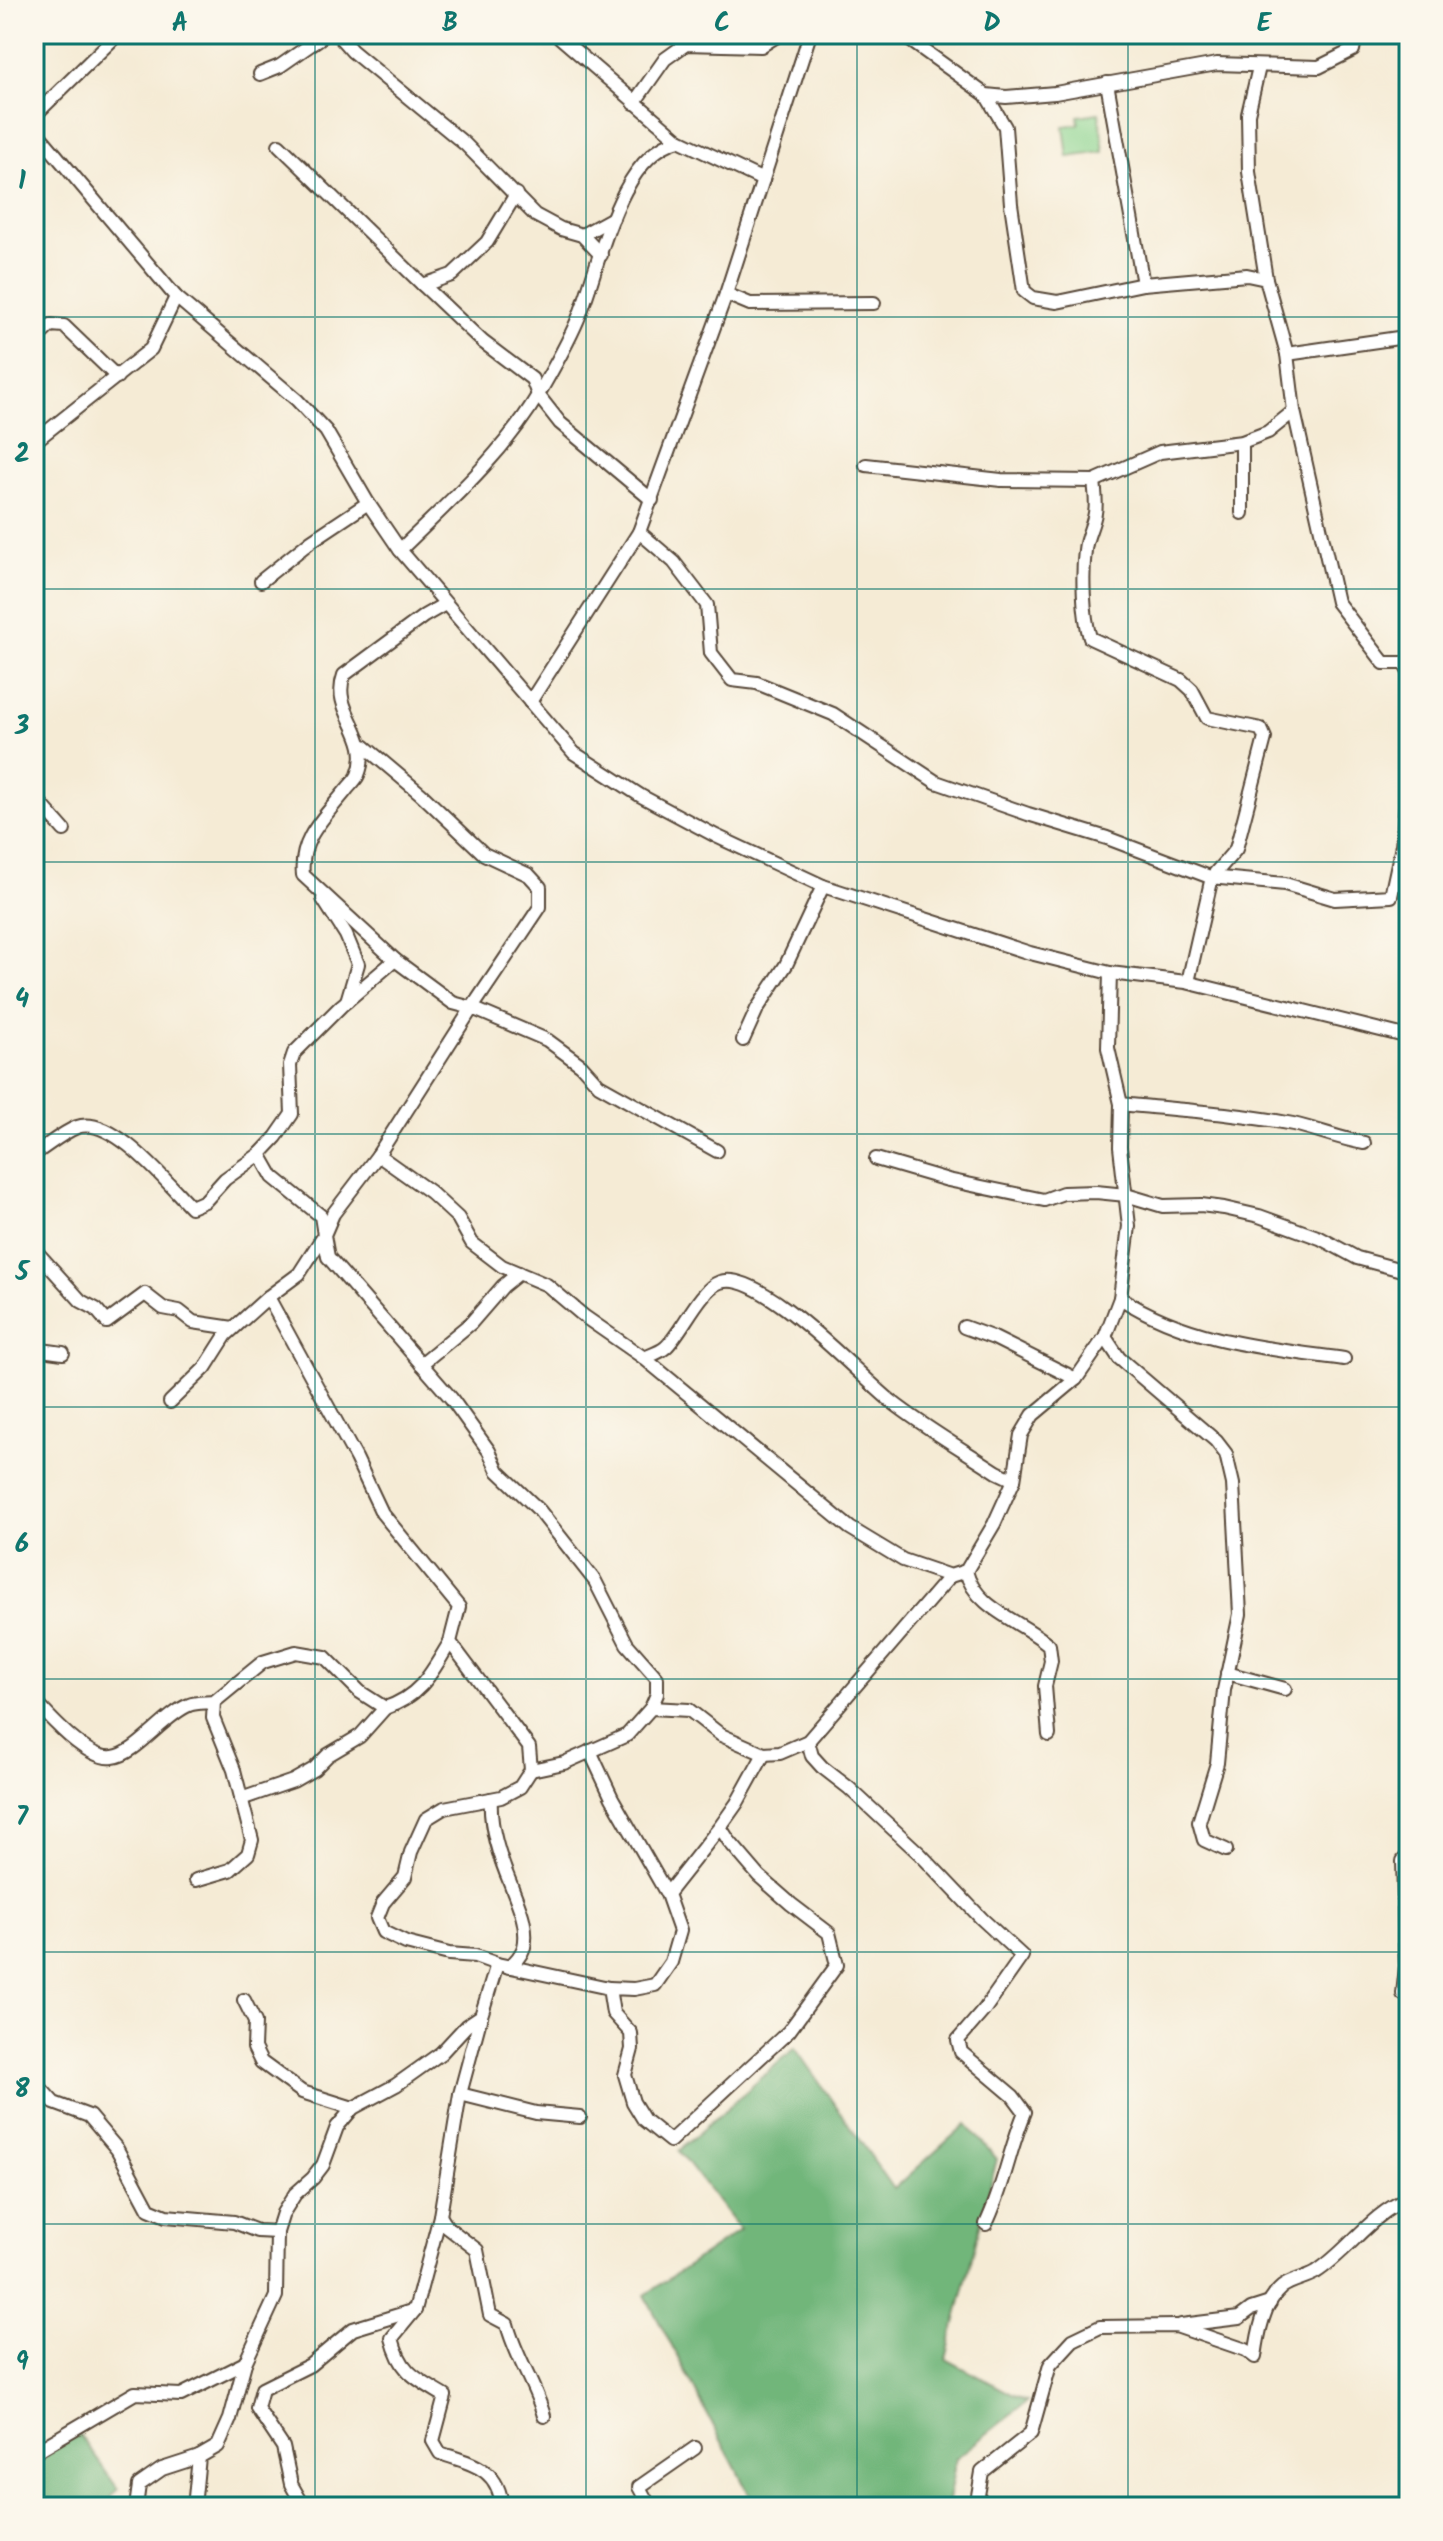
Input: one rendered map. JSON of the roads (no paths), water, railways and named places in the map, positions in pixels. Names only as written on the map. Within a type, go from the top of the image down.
[{"type":"street","points":[[34,116],[118,34]]},
{"type":"street","points":[[260,74],[280,66],[326,34]]},
{"type":"street","points":[[337,34],[352,51],[465,144],[535,215],[561,229],[582,235],[601,255]]},
{"type":"street","points":[[556,34],[679,140],[763,180]]},
{"type":"street","points":[[634,103],[665,59],[686,44],[761,46],[780,34]]},
{"type":"street","points":[[530,702],[639,532],[726,294],[810,34]]},
{"type":"street","points":[[896,34],[911,41],[986,95],[1005,127],[1015,240],[1024,291],[1033,298],[1057,302],[1143,284],[1247,275],[1266,279]]},
{"type":"street","points":[[986,95],[1055,93],[1217,64],[1319,67],[1353,50],[1356,34]]},
{"type":"street","points":[[1259,67],[1248,114],[1249,172],[1266,279],[1287,354],[1294,411],[1337,602],[1384,663],[1404,663],[1409,672]]},
{"type":"street","points":[[1107,83],[1143,284]]},
{"type":"street","points":[[34,129],[176,297],[297,400],[326,431],[400,550],[574,753],[641,796],[716,836],[823,886],[1030,953],[1110,973],[1188,982],[1409,1037]]},
{"type":"street","points":[[400,550],[460,491],[519,423],[538,395],[578,319],[613,218],[634,175],[648,155],[679,140]]},
{"type":"street","points":[[279,145],[483,342],[532,379],[538,395],[560,423],[652,500]]},
{"type":"street","points":[[423,285],[452,275],[487,242],[516,194]]},
{"type":"street","points":[[582,235],[613,218]]},
{"type":"street","points":[[726,294],[750,304],[874,303]]},
{"type":"street","points":[[34,442],[151,349],[176,297]]},
{"type":"street","points":[[34,341],[51,325],[64,326],[117,377]]},
{"type":"street","points":[[1287,354],[1389,339],[1409,340]]},
{"type":"street","points":[[866,465],[1001,480],[1094,481],[1160,452],[1242,442],[1268,432],[1294,411]]},
{"type":"street","points":[[1242,442],[1242,513]]},
{"type":"street","points":[[1094,481],[1096,512],[1085,546],[1083,582],[1087,606],[1085,621],[1090,638],[1181,680],[1192,690],[1207,718],[1261,729],[1265,738],[1236,849],[1212,877],[1188,982]]},
{"type":"street","points":[[261,581],[311,541],[368,503]]},
{"type":"street","points":[[639,532],[674,562],[707,605],[711,653],[732,680],[757,683],[833,714],[936,782],[1107,838],[1212,877],[1285,884],[1335,899],[1391,896],[1402,845],[1409,776]]},
{"type":"street","points":[[170,1402],[205,1368],[233,1328],[299,1274],[324,1235],[333,1214],[378,1155],[540,907],[540,887],[529,875],[484,854],[421,794],[364,746],[348,716],[339,687],[344,675],[445,604]]},
{"type":"street","points":[[364,746],[358,775],[309,837],[301,857],[303,875],[395,960],[453,1003],[547,1040],[581,1065],[599,1085],[717,1151]]},
{"type":"street","points":[[34,796],[64,830]]},
{"type":"street","points":[[743,1040],[771,985],[786,965],[823,886]]},
{"type":"street","points":[[317,889],[346,935],[358,964],[347,1001]]},
{"type":"street","points":[[34,1154],[79,1126],[103,1128],[122,1139],[191,1207],[205,1201],[225,1179],[260,1154],[292,1114],[290,1065],[294,1053],[395,960]]},
{"type":"street","points":[[651,1708],[689,1710],[721,1735],[764,1754],[780,1753],[808,1741],[950,1576],[966,1571],[994,1524],[1014,1480],[1021,1435],[1033,1415],[1076,1379],[1105,1337],[1120,1298],[1129,1226],[1120,1147],[1121,1104],[1108,1048],[1110,973]]},
{"type":"street","points":[[1121,1104],[1249,1117],[1364,1143]]},
{"type":"street","points":[[260,1154],[273,1177],[321,1216],[328,1257],[451,1398],[489,1451],[498,1471],[539,1510],[595,1581],[627,1644],[657,1678],[657,1694],[651,1708],[627,1735],[564,1763],[531,1770]]},
{"type":"street","points":[[378,1155],[430,1192],[458,1218],[472,1243],[502,1266],[547,1285],[585,1317],[644,1358],[850,1528],[903,1560],[950,1576]]},
{"type":"street","points":[[876,1159],[948,1180],[1044,1200],[1063,1193],[1126,1195],[1163,1206],[1201,1205],[1259,1216],[1320,1238],[1357,1258],[1409,1272]]},
{"type":"street","points":[[34,1249],[81,1301],[96,1309],[107,1322],[145,1294],[163,1308],[179,1311],[193,1322],[233,1328]]},
{"type":"street","points":[[421,1364],[471,1323],[503,1286],[519,1273]]},
{"type":"street","points":[[644,1358],[665,1349],[708,1291],[719,1282],[734,1282],[793,1312],[891,1402],[1014,1480]]},
{"type":"street","points":[[241,1799],[293,1781],[314,1769],[328,1755],[360,1736],[385,1708],[405,1701],[427,1681],[450,1642],[459,1607],[382,1513],[356,1458],[268,1297]]},
{"type":"street","points":[[1120,1298],[1162,1322],[1200,1336],[1344,1359]]},
{"type":"street","points":[[964,1327],[994,1338],[1076,1379]]},
{"type":"street","points":[[1105,1337],[1119,1358],[1216,1441],[1226,1454],[1233,1484],[1240,1614],[1227,1673],[1217,1763],[1199,1822],[1204,1840],[1226,1850]]},
{"type":"street","points":[[34,1349],[63,1353]]},
{"type":"street","points":[[966,1571],[969,1584],[981,1599],[1049,1645],[1051,1661],[1045,1686],[1049,1735]]},
{"type":"street","points":[[450,1642],[529,1747],[531,1770],[520,1787],[501,1797],[444,1808],[426,1819],[411,1852],[405,1877],[383,1903],[377,1918],[383,1932],[406,1943],[449,1954],[475,1956],[503,1966],[609,1988],[634,1989],[655,1985],[671,1962],[680,1931],[667,1894],[612,1798],[590,1751]]},
{"type":"street","points":[[34,1700],[74,1740],[98,1754],[113,1757],[134,1747],[166,1719],[191,1703],[214,1702],[263,1662],[296,1652],[325,1657],[360,1692],[385,1708]]},
{"type":"street","points":[[1227,1673],[1285,1689]]},
{"type":"street","points":[[196,1880],[230,1870],[248,1854],[252,1840],[234,1770],[213,1718],[214,1702]]},
{"type":"street","points":[[808,1741],[812,1756],[822,1767],[920,1854],[1022,1956],[984,2010],[958,2040],[961,2052],[1013,2096],[1025,2112],[1016,2133],[1001,2192],[986,2224]]},
{"type":"street","points":[[667,1894],[737,1803],[764,1754]]},
{"type":"street","points":[[491,1799],[493,1830],[519,1904],[525,1929],[524,1946],[519,1958],[503,1966],[481,2016],[460,2094],[440,2216],[415,2310],[392,2338],[398,2362],[416,2378],[445,2396],[433,2441],[440,2453],[484,2468],[501,2493],[502,2507]]},
{"type":"street","points":[[609,1988],[613,2013],[631,2033],[632,2049],[625,2075],[633,2102],[644,2120],[670,2141],[789,2031],[837,1965],[829,1933],[759,1876],[720,1827]]},
{"type":"street","points":[[1403,1994],[1406,1966],[1403,1861],[1409,1854]]},
{"type":"street","points":[[244,2000],[255,2022],[254,2048],[261,2062],[302,2092],[353,2108]]},
{"type":"street","points":[[136,2507],[139,2485],[162,2469],[199,2457],[218,2446],[230,2419],[245,2363],[276,2296],[277,2232],[283,2213],[295,2194],[323,2165],[337,2127],[353,2108],[396,2085],[441,2053],[466,2026],[481,2016]]},
{"type":"street","points":[[34,2071],[36,2083],[54,2103],[89,2116],[108,2138],[149,2209],[166,2216],[234,2222],[257,2231],[277,2232]]},
{"type":"street","points":[[460,2094],[536,2113],[580,2117]]},
{"type":"street","points":[[1176,2326],[1246,2350],[1255,2357],[1258,2334],[1270,2303],[1282,2287],[1317,2272],[1389,2206],[1409,2198]]},
{"type":"street","points":[[440,2216],[447,2227],[477,2250],[490,2315],[507,2324],[511,2340],[538,2393],[544,2416]]},
{"type":"street","points":[[976,2507],[982,2472],[1031,2433],[1050,2365],[1073,2340],[1100,2327],[1176,2326],[1239,2318],[1251,2309],[1270,2303]]},
{"type":"street","points":[[304,2507],[291,2484],[283,2447],[257,2408],[262,2389],[310,2365],[353,2329],[415,2310]]},
{"type":"street","points":[[34,2450],[135,2393],[181,2395],[245,2363]]},
{"type":"street","points":[[650,2507],[639,2487],[695,2448]]},
{"type":"street","points":[[194,2507],[199,2457]]}]
